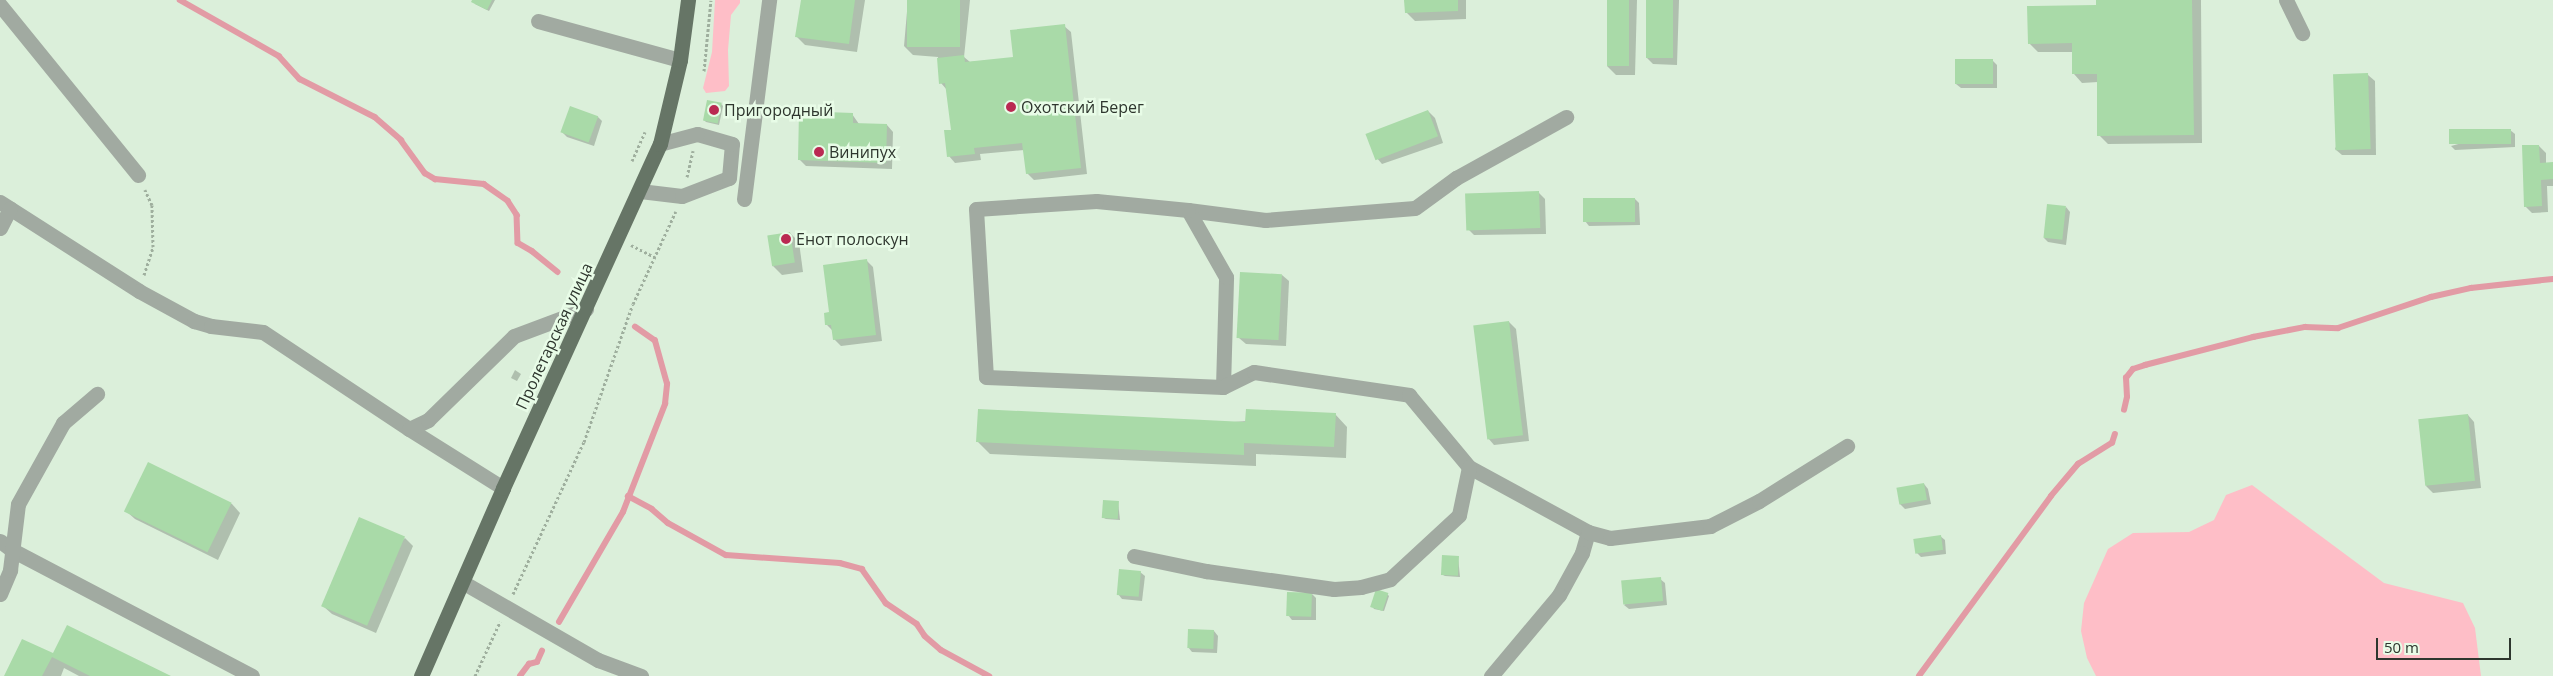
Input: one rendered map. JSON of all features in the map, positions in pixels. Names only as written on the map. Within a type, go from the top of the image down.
[{"type":"main road","name":"Пролетарская улица","points":[[421,676],[464,583],[503,488],[660,144],[680,60],[688,0]]},
{"type":"street","points":[[744,198],[770,0]]},
{"type":"street","points":[[2286,0],[2302,33]]},
{"type":"street","points":[[0,5],[138,175]]},
{"type":"street","points":[[538,21],[680,60]]},
{"type":"street","points":[[1566,117],[1456,178],[1415,208],[1265,220],[1096,201],[976,209],[986,377],[1223,387],[1254,372],[1409,395],[1469,467],[1588,532],[1610,538],[1710,526],[1759,501],[1848,446]]},
{"type":"street","points":[[640,191],[682,196],[729,178],[732,144],[697,134],[660,144]]},
{"type":"street","points":[[0,228],[5,205],[139,291],[194,321],[211,326],[263,332],[409,429],[503,488]]},
{"type":"street","points":[[1188,210],[1226,277],[1223,387]]},
{"type":"street","points":[[409,429],[428,420],[514,336],[586,309]]},
{"type":"street","points":[[0,594],[10,570],[6,546],[18,504],[63,423],[97,394]]},
{"type":"street","points":[[1134,556],[1206,571],[1334,589],[1361,587],[1390,579],[1459,515],[1469,467]]},
{"type":"street","points":[[1491,676],[1559,595],[1582,553],[1588,532]]},
{"type":"street","points":[[6,546],[252,676]]},
{"type":"street","points":[[464,583],[598,660],[641,676]]},
{"type":"path","points":[[704,71],[711,0]]},
{"type":"path","points":[[629,168],[647,125]]},
{"type":"path","points":[[475,676],[584,442],[633,304],[682,196],[697,134]]},
{"type":"path","points":[[138,175],[152,205],[153,247],[139,291]]},
{"type":"shaded area","points":[[715,0],[740,0],[740,3],[731,15],[728,50],[729,86],[725,91],[706,93],[703,88],[712,52]]},
{"type":"shaded area","points":[[2252,485],[2384,583],[2463,603],[2475,628],[2481,676],[2096,676],[2087,658],[2081,631],[2084,603],[2108,549],[2133,533],[2189,532],[2214,520],[2226,495]]},
{"type":"building","points":[[472,0],[492,0],[487,10],[471,2]]},
{"type":"building","points":[[801,0],[855,0],[849,44],[795,37]]},
{"type":"building","points":[[907,0],[960,0],[960,47],[907,47]]},
{"type":"building","points":[[1404,0],[1458,0],[1458,11],[1405,13]]},
{"type":"building","points":[[1607,0],[1629,0],[1629,66],[1607,66]]},
{"type":"building","points":[[1646,0],[1673,0],[1673,58],[1646,58]]},
{"type":"building","points":[[2096,0],[2192,0],[2194,135],[2097,136],[2097,74],[2072,74],[2072,43],[2028,44],[2027,6],[2096,5]]},
{"type":"building","name":"Охотский Берег","points":[[1065,24],[1081,168],[1026,174],[1022,143],[974,148],[975,154],[947,157],[944,130],[951,130],[945,83],[939,84],[937,58],[964,55],[965,62],[1013,57],[1010,30]]},
{"type":"building","points":[[1955,59],[1993,59],[1993,84],[1955,84]]},
{"type":"building","points":[[2368,73],[2371,149],[2336,150],[2333,74]]},
{"type":"building","points":[[707,100],[722,103],[718,123],[703,121]]},
{"type":"building","points":[[570,106],[598,116],[589,143],[560,132]]},
{"type":"building","points":[[1428,110],[1438,136],[1375,160],[1365,134]]},
{"type":"building","points":[[799,111],[853,113],[853,123],[887,124],[886,163],[798,160]]},
{"type":"building","points":[[2449,129],[2511,129],[2511,144],[2449,144]]},
{"type":"building","points":[[2522,145],[2539,145],[2540,163],[2553,162],[2553,179],[2541,180],[2542,206],[2524,207]]},
{"type":"building","points":[[1539,191],[1540,228],[1466,231],[1465,194]]},
{"type":"building","points":[[1583,198],[1635,198],[1635,222],[1583,222]]},
{"type":"building","points":[[2047,204],[2066,206],[2062,240],[2043,238]]},
{"type":"building","points":[[790,232],[795,263],[772,266],[767,236]]},
{"type":"building","points":[[867,259],[876,335],[833,340],[831,325],[825,325],[824,313],[829,312],[823,265]]},
{"type":"building","points":[[1240,272],[1282,274],[1278,340],[1237,338]]},
{"type":"building","points":[[1509,321],[1523,435],[1487,440],[1473,325]]},
{"type":"building","points":[[978,409],[1245,422],[1246,409],[1336,413],[1334,447],[1244,443],[1244,455],[976,442]]},
{"type":"building","points":[[2468,414],[2475,481],[2425,486],[2418,419]]},
{"type":"building","points":[[148,462],[232,503],[207,552],[124,511]]},
{"type":"building","points":[[1924,483],[1927,500],[1899,505],[1896,488]]},
{"type":"building","points":[[1103,500],[1119,501],[1118,519],[1102,518]]},
{"type":"building","points":[[359,517],[405,537],[367,626],[321,606]]},
{"type":"building","points":[[1941,535],[1943,550],[1915,554],[1913,539]]},
{"type":"building","points":[[1442,555],[1459,556],[1458,576],[1441,575]]},
{"type":"building","points":[[1119,569],[1141,571],[1139,597],[1117,595]]},
{"type":"building","points":[[1661,577],[1663,601],[1623,604],[1621,580]]},
{"type":"building","points":[[1376,589],[1388,593],[1382,611],[1370,607]]},
{"type":"building","points":[[1287,592],[1312,593],[1311,617],[1286,616]]},
{"type":"building","points":[[67,625],[171,676],[90,676],[52,657],[42,676],[4,676],[22,639],[53,653]]},
{"type":"building","points":[[1188,629],[1214,630],[1213,649],[1187,648]]},
{"type":"waterway","points":[[180,0],[279,56],[300,79],[375,117],[401,140],[425,173],[435,179],[484,184],[508,201],[517,215],[518,243],[532,251],[558,272]]},
{"type":"waterway","points":[[2124,410],[2127,397],[2126,378],[2133,369],[2145,365],[2253,337],[2305,327],[2338,328],[2431,297],[2471,288],[2553,279]]},
{"type":"waterway","points":[[559,622],[623,512],[665,404],[667,384],[655,341],[635,327]]},
{"type":"waterway","points":[[1919,676],[2051,496],[2078,464],[2112,443],[2115,434]]},
{"type":"waterway","points":[[628,496],[652,509],[668,523],[726,555],[840,563],[862,569],[886,603],[917,624],[925,636],[941,650],[989,676]]},
{"type":"waterway","points":[[520,676],[529,664],[537,662],[542,651]]},
{"type":"place","name":"Охотский Берег","points":[[1011,107]]},
{"type":"place","name":"Пригородный","points":[[714,110]]},
{"type":"place","name":"Винипух","points":[[819,152]]},
{"type":"place","name":"Енот полоскун","points":[[786,239]]}]
